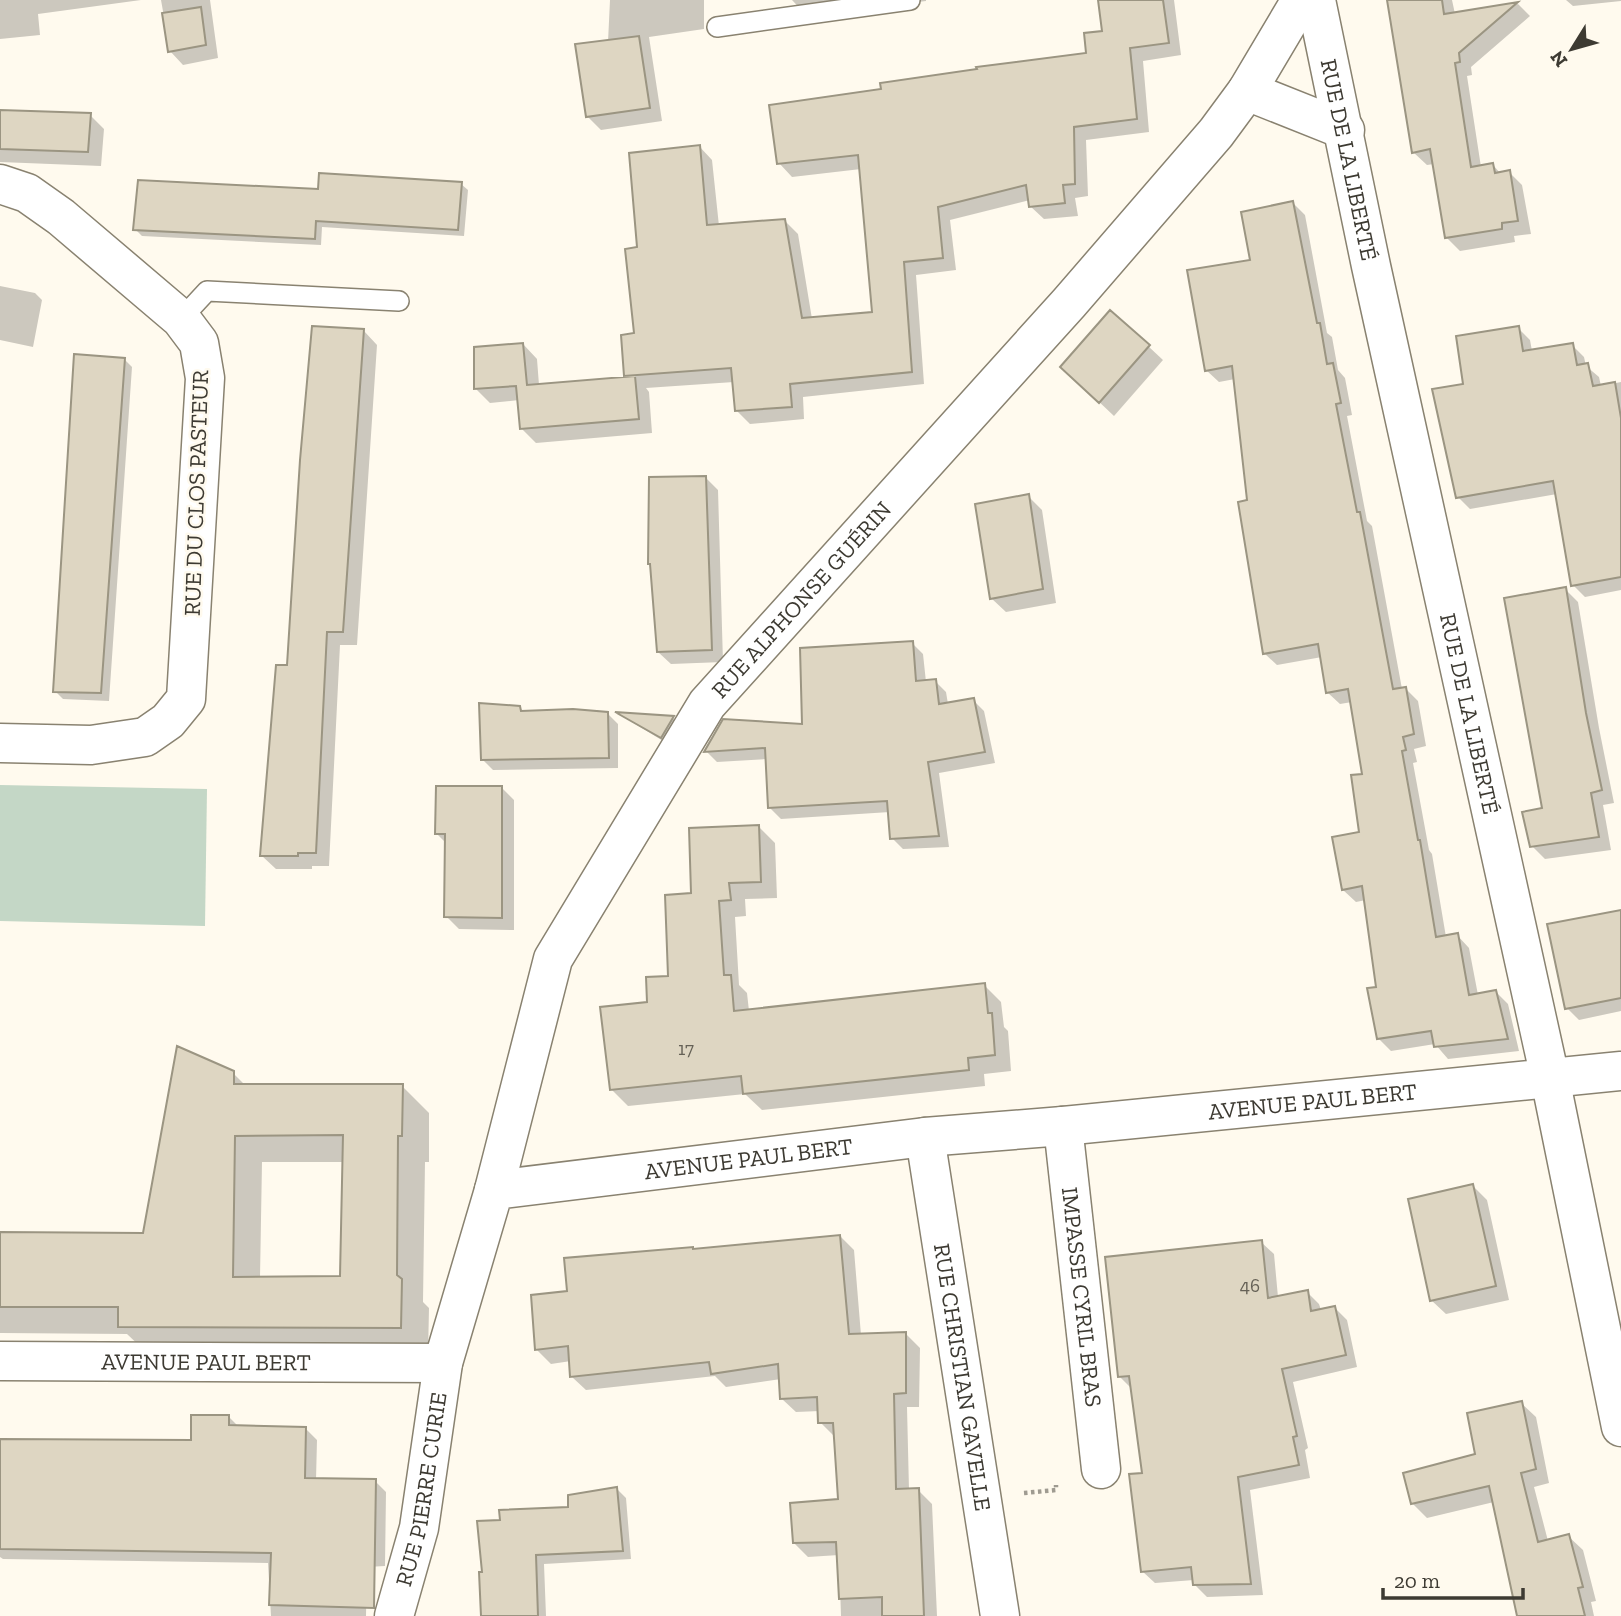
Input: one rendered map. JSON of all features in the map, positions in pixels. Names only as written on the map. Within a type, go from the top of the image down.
[{"type":"street","name":"RUE ALPHONSE GUÉRIN","points":[[494,1190],[553,959],[707,704],[1069,303],[1216,133],[1248,91],[1301,0]]},
{"type":"street","name":"RUE DE LA LIBERTÉ","points":[[1316,0],[1371,266],[1550,1078],[1621,1427]]},
{"type":"street","points":[[1248,91],[1345,130]]},
{"type":"street","name":"RUE DU CLOS PASTEUR","points":[[0,184],[27,193],[61,217],[181,319],[199,344],[205,379],[186,699],[168,721],[145,737],[91,745],[0,743]]},
{"type":"street","name":"AVENUE PAUL BERT","points":[[494,1190],[925,1137],[1621,1071]]},
{"type":"street","name":"IMPASSE CYRIL BRAS","points":[[1063,1126],[1101,1469]]},
{"type":"street","name":"RUE CHRISTIAN GAVELLE","points":[[925,1137],[1000,1616]]},
{"type":"street","points":[[443,1363],[494,1190]]},
{"type":"street","name":"AVENUE PAUL BERT","points":[[0,1362],[443,1363]]},
{"type":"street","name":"RUE PIERRE CURIE","points":[[394,1616],[419,1528],[443,1363]]},
{"type":"lane","points":[[717,27],[910,0]]},
{"type":"lane","points":[[181,319],[207,291],[399,301]]},
{"type":"green space","points":[[0,785],[207,789],[205,926],[0,921]]},
{"type":"building","points":[[1098,0],[1163,0],[1169,43],[1130,48],[1137,119],[1074,127],[1075,184],[1063,185],[1065,203],[1029,207],[1026,185],[938,207],[943,258],[904,262],[912,372],[790,384],[792,407],[735,411],[731,368],[624,376],[621,335],[634,333],[625,249],[637,247],[629,153],[700,145],[707,225],[785,219],[802,318],[872,312],[858,155],[777,164],[769,105],[881,89],[880,83],[977,69],[976,67],[1086,53],[1084,33],[1102,31]]},
{"type":"building","points":[[1387,0],[1442,0],[1444,14],[1518,2],[1459,53],[1460,62],[1455,63],[1471,167],[1493,163],[1495,173],[1510,170],[1518,221],[1502,223],[1502,229],[1445,238],[1430,149],[1412,153]]},
{"type":"building","points":[[201,7],[206,45],[168,52],[162,13]]},
{"type":"building","points":[[639,36],[650,108],[586,117],[575,44]]},
{"type":"building","points":[[0,110],[91,113],[88,152],[0,149]]},
{"type":"building","points":[[319,173],[462,182],[458,230],[316,221],[315,239],[133,230],[138,180],[318,189]]},
{"type":"building","points":[[1293,201],[1327,364],[1333,363],[1341,403],[1336,404],[1357,512],[1360,512],[1393,689],[1406,687],[1414,734],[1403,737],[1406,750],[1402,751],[1436,937],[1458,933],[1469,995],[1496,990],[1508,1039],[1434,1047],[1431,1031],[1377,1039],[1367,988],[1376,987],[1362,886],[1342,890],[1332,837],[1359,832],[1351,775],[1362,774],[1348,689],[1326,693],[1318,644],[1263,654],[1238,502],[1247,500],[1232,366],[1205,371],[1187,270],[1250,260],[1241,212]]},
{"type":"building","points":[[1110,310],[1150,345],[1099,403],[1060,367]]},
{"type":"building","points":[[312,326],[364,329],[343,632],[327,632],[316,853],[260,856],[276,665],[287,665],[300,460]]},
{"type":"building","points":[[1519,326],[1523,351],[1573,343],[1577,365],[1588,363],[1593,386],[1615,382],[1621,418],[1621,577],[1571,586],[1553,481],[1456,498],[1432,389],[1463,384],[1456,336]]},
{"type":"building","points":[[523,343],[527,385],[635,376],[639,419],[520,429],[516,386],[474,389],[474,347]]},
{"type":"building","points":[[74,354],[125,358],[101,693],[53,692]]},
{"type":"building","points":[[706,476],[712,650],[657,652],[648,564],[649,477]]},
{"type":"building","points":[[1029,494],[1043,589],[990,599],[975,504]]},
{"type":"building","points":[[1566,587],[1586,713],[1602,790],[1591,793],[1599,837],[1530,847],[1522,812],[1542,808],[1504,598]]},
{"type":"building","points":[[913,641],[916,681],[936,679],[939,704],[974,698],[985,752],[928,762],[939,836],[890,839],[887,801],[768,808],[765,748],[704,752],[723,719],[802,724],[800,648]]},
{"type":"building","points":[[479,703],[520,706],[521,711],[573,709],[608,712],[609,758],[481,760]]},
{"type":"building","points":[[615,712],[674,716],[661,738]]},
{"type":"building","points":[[436,786],[502,786],[502,918],[444,917],[445,834],[435,834]]},
{"type":"building","points":[[759,825],[761,882],[729,883],[731,900],[719,901],[724,975],[731,975],[734,1011],[985,983],[988,1013],[992,1013],[995,1055],[968,1058],[969,1070],[743,1094],[741,1076],[610,1090],[600,1007],[647,1002],[646,977],[668,976],[665,895],[691,893],[689,828]]},
{"type":"building","points":[[1621,910],[1621,998],[1565,1009],[1547,924]]},
{"type":"building","points":[[177,1046],[234,1071],[234,1084],[403,1084],[402,1136],[398,1136],[397,1275],[402,1279],[401,1328],[118,1327],[118,1307],[0,1307],[0,1232],[143,1233]],"holes":[[[343,1135],[340,1276],[233,1277],[235,1136]]]},
{"type":"building","points":[[1473,1184],[1496,1286],[1430,1301],[1408,1199]]},
{"type":"building","points":[[840,1235],[849,1334],[906,1332],[906,1393],[894,1394],[896,1489],[919,1488],[924,1616],[882,1616],[882,1597],[839,1599],[836,1542],[793,1543],[790,1503],[838,1499],[833,1423],[818,1423],[817,1397],[780,1399],[778,1364],[711,1374],[709,1362],[570,1377],[568,1346],[535,1350],[531,1295],[567,1291],[564,1258]]},
{"type":"building","points":[[1262,1240],[1268,1298],[1308,1290],[1311,1311],[1335,1306],[1346,1355],[1282,1369],[1297,1436],[1293,1437],[1299,1465],[1238,1477],[1251,1584],[1193,1585],[1191,1567],[1141,1572],[1129,1474],[1142,1473],[1129,1376],[1118,1377],[1105,1257]]},
{"type":"building","points":[[1522,1401],[1536,1469],[1521,1473],[1538,1542],[1569,1534],[1583,1587],[1578,1588],[1585,1616],[1517,1616],[1489,1486],[1411,1504],[1403,1473],[1475,1454],[1467,1413]]},
{"type":"building","points":[[191,1415],[229,1415],[229,1425],[306,1427],[305,1478],[376,1479],[374,1608],[269,1605],[271,1553],[0,1549],[0,1439],[191,1440]]},
{"type":"building","points":[[617,1487],[623,1551],[536,1555],[538,1616],[481,1616],[479,1572],[482,1572],[477,1521],[500,1520],[499,1510],[568,1507],[568,1495]]}]
